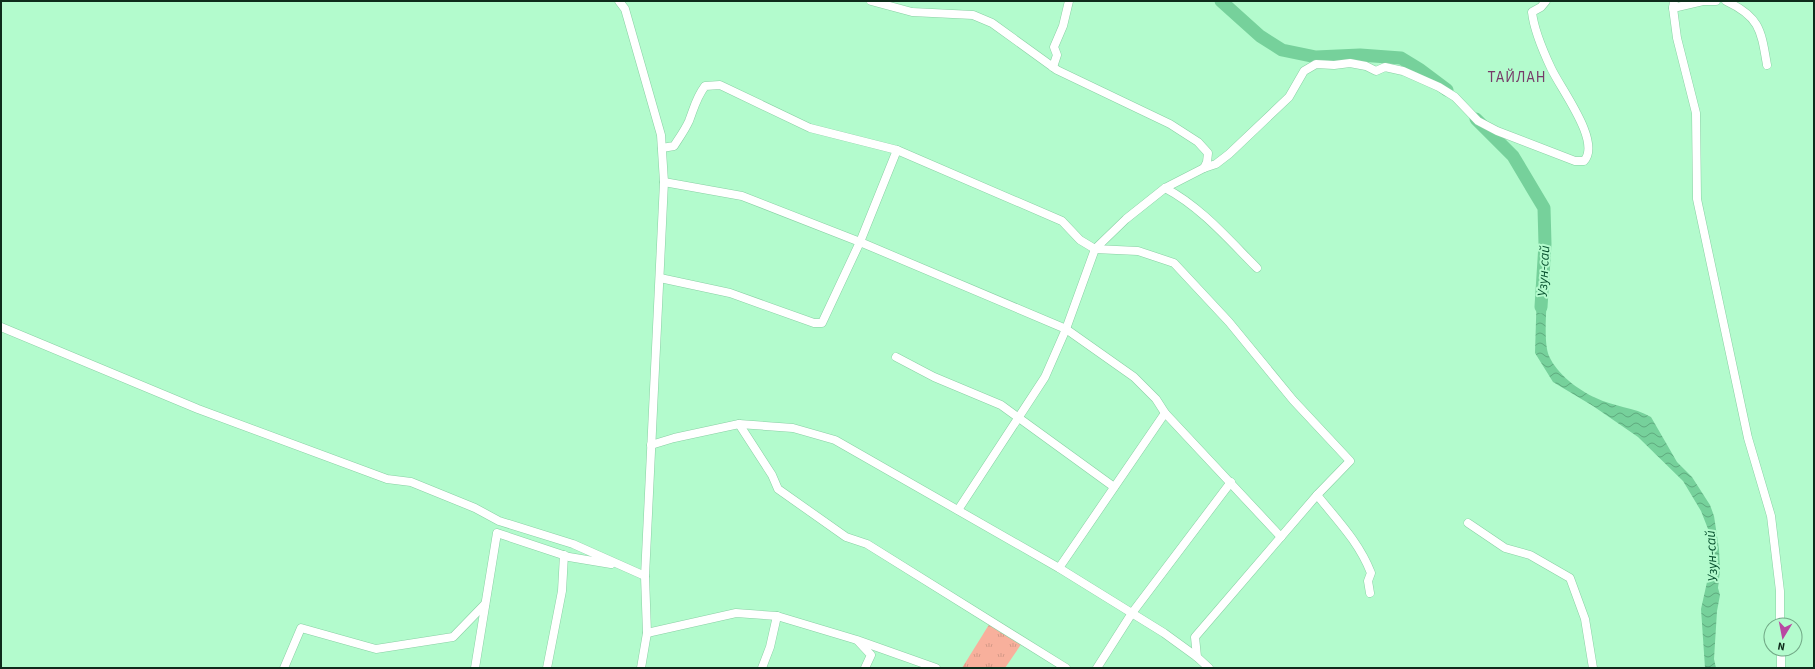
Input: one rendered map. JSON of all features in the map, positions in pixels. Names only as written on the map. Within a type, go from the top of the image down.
[{"type":"street","points":[[619,1],[625,9],[662,135],[664,182],[645,576],[647,633],[641,668]]},
{"type":"street","points":[[871,1],[912,12],[973,16],[992,24],[1053,67],[1170,124],[1198,142],[1208,153],[1207,162],[1204,168]]},
{"type":"street","points":[[1053,67],[1058,55],[1054,47],[1063,26],[1068,1]]},
{"type":"street","points":[[958,510],[1045,377],[1066,329],[1095,249],[1126,219],[1165,188],[1204,168],[1216,164],[1229,154],[1289,97],[1304,71],[1316,64],[1334,65],[1350,63],[1366,66],[1376,71],[1385,67],[1403,71],[1439,86],[1455,97],[1475,119],[1497,131],[1575,161],[1584,161],[1589,156],[1590,145],[1569,97],[1551,69],[1533,23],[1532,12],[1541,7],[1546,1]]},
{"type":"street","points":[[1716,1],[1674,4],[1677,38],[1696,113],[1697,199],[1748,438],[1771,516],[1780,591],[1780,617]]},
{"type":"street","points":[[1726,1],[1743,10],[1753,20],[1762,34],[1767,65]]},
{"type":"street","points":[[662,148],[674,146],[688,123],[696,97],[705,86],[720,85],[810,128],[897,150],[1062,221],[1080,240],[1095,249],[1138,252],[1174,263],[1229,322],[1293,400],[1350,461],[1317,495],[1195,637],[1198,657]]},
{"type":"street","points":[[660,278],[730,293],[814,322],[822,323],[860,242],[897,150]]},
{"type":"street","points":[[664,182],[742,196],[860,242],[1066,329],[1134,376],[1156,399],[1165,413],[1281,537]]},
{"type":"street","points":[[1165,188],[1184,199],[1211,221],[1257,268]]},
{"type":"street","points":[[1,327],[198,409],[387,479],[411,482],[475,508],[499,521],[573,544],[645,576]]},
{"type":"street","points":[[896,357],[934,377],[1001,405],[1114,487]]},
{"type":"street","points":[[1060,568],[1165,413]]},
{"type":"street","points":[[651,445],[674,438],[739,424],[794,428],[835,440],[1060,568],[1132,613],[1198,657],[1209,668]]},
{"type":"street","points":[[739,424],[772,475],[778,489],[846,537],[867,544],[1066,668]]},
{"type":"street","points":[[1097,668],[1132,613],[1231,482]]},
{"type":"street","points":[[1317,495],[1352,537],[1364,556],[1371,573],[1368,582],[1370,593]]},
{"type":"street","points":[[1468,523],[1506,548],[1530,555],[1570,578],[1585,618],[1593,668]]},
{"type":"street","points":[[475,668],[497,533],[564,555],[623,566]]},
{"type":"street","points":[[547,668],[562,591],[564,555]]},
{"type":"street","points":[[284,668],[301,628],[376,649],[453,637],[485,604]]},
{"type":"street","points":[[647,633],[736,613],[777,616],[857,640],[936,668]]},
{"type":"street","points":[[762,668],[770,647],[777,616]]},
{"type":"street","points":[[857,640],[871,655],[865,668]]},
{"type":"street","points":[[1781,657],[1781,668]]},
{"type":"green space","points":[[990,623],[1022,643],[1005,668],[962,668]]},
{"type":"water","points":[[1537,288],[1547,291],[1547,350],[1557,369],[1575,386],[1589,395],[1603,401],[1638,411],[1651,417],[1677,462],[1692,477],[1710,505],[1714,516],[1719,549],[1720,570],[1718,588],[1720,595],[1717,611],[1714,659],[1716,668],[1705,668],[1701,609],[1711,564],[1708,529],[1701,511],[1683,481],[1638,437],[1593,406],[1553,382],[1535,353]]},
{"type":"waterway","name":"Узун-сай","points":[[1221,1],[1260,36],[1282,50],[1316,57],[1360,55],[1401,58],[1419,69],[1447,90]]},
{"type":"waterway","name":"Узун-сай","points":[[1476,119],[1513,156],[1544,208],[1545,244],[1541,307]]},
{"type":"district","name":"ТАЙЛАН","points":[[1517,77]]}]
